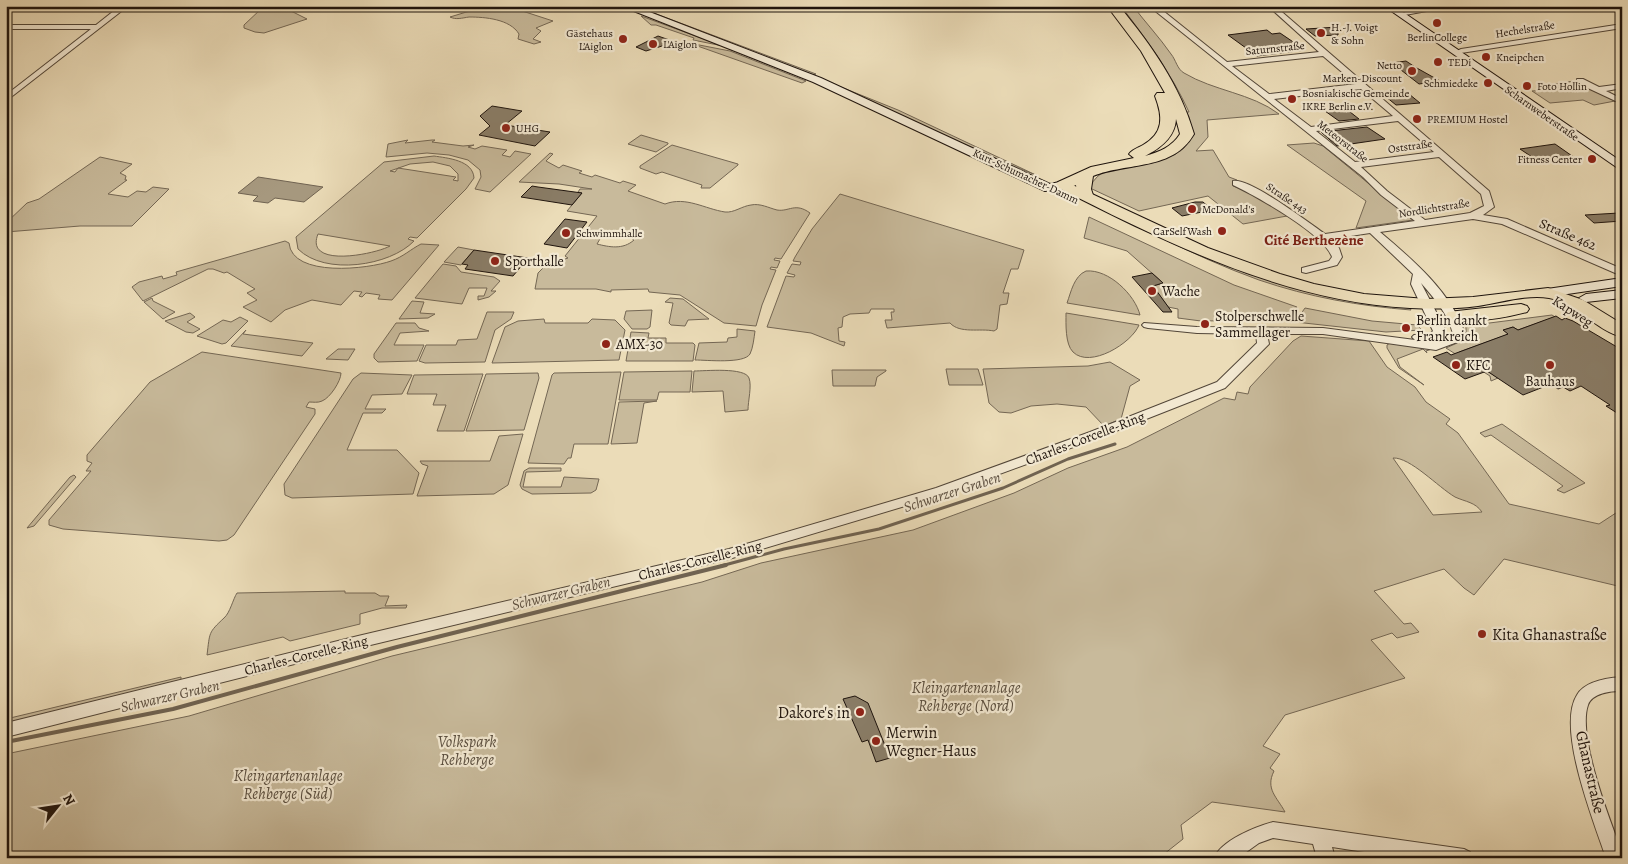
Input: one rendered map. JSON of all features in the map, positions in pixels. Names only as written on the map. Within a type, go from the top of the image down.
[{"type":"highway","points":[[1055,185],[1086,166],[1137,154],[1154,146],[1167,131],[1168,120],[1165,103],[1156,85],[1132,46],[1103,6]]},
{"type":"highway","points":[[1055,185],[1086,174],[1163,155],[1178,147],[1187,134],[1167,84],[1150,55],[1113,6]]},
{"type":"highway","points":[[1085,196],[1083,188],[1086,174]]},
{"type":"main road","name":"Kurt-Schumacher-Damm","points":[[624,6],[822,77]]},
{"type":"main road","name":"Kurt-Schumacher-Damm","points":[[643,6],[822,77],[1055,185],[1222,270],[1267,287],[1340,306],[1384,312],[1438,309]]},
{"type":"main road","name":"Scharnweberstraße","points":[[1388,6],[1400,11],[1622,161]]},
{"type":"main road","name":"Scharnweberstraße","points":[[1491,74],[1622,168]]},
{"type":"main road","name":"Kurt-Schumacher-Damm","points":[[1055,185],[1085,196],[1224,260],[1277,279],[1350,296],[1486,314],[1557,299],[1622,282]]},
{"type":"main road","name":"Kurt-Schumacher-Damm","points":[[1557,299],[1622,294]]},
{"type":"main road","name":"Kapweg","points":[[1557,299],[1622,332]]},
{"type":"main road","name":"Kapweg","points":[[1557,299],[1622,342]]},
{"type":"street","points":[[6,99],[125,6]]},
{"type":"street","points":[[1152,7],[1167,6]]},
{"type":"street","name":"Nordlichtstraße","points":[[1271,6],[1486,193],[1488,207],[1473,216],[1323,237]]},
{"type":"street","points":[[1400,11],[1451,6]]},
{"type":"street","name":"Meteorstraße","points":[[1152,7],[1354,165],[1423,223]]},
{"type":"street","name":"Hechelstraße","points":[[1457,51],[1622,26]]},
{"type":"street","points":[[6,27],[98,27]]},
{"type":"street","name":"Saturnstraße","points":[[1226,64],[1326,53]]},
{"type":"street","points":[[1580,81],[1622,102]]},
{"type":"street","points":[[1267,97],[1364,86]]},
{"type":"street","points":[[1596,90],[1622,86]]},
{"type":"street","points":[[1308,130],[1400,118]]},
{"type":"street","name":"Oststraße","points":[[1354,165],[1441,154]]},
{"type":"street","name":"Straße 443","points":[[1236,183],[1260,194],[1323,237]]},
{"type":"street","name":"Straße 462","points":[[1488,207],[1504,221]]},
{"type":"street","name":"Straße 462","points":[[1473,216],[1504,221],[1622,273]]},
{"type":"street","points":[[1372,230],[1407,260],[1417,275],[1427,284],[1438,309],[1438,334],[1432,337],[1385,337]]},
{"type":"street","points":[[1306,270],[1320,268],[1335,260],[1337,253],[1323,237]]},
{"type":"street","points":[[1148,321],[1197,330],[1323,331],[1385,337],[1436,346],[1456,339],[1459,334],[1416,284],[1417,275]]},
{"type":"street","name":"Charles-Corcelle-Ring","points":[[6,730],[358,642],[729,554],[940,491],[1094,436],[1221,385],[1263,344],[1261,330]]},
{"type":"street","name":"Ghanastraße","points":[[1614,858],[1591,785],[1579,722],[1580,705],[1586,696],[1602,686],[1622,684]]},
{"type":"street","points":[[1223,858],[1263,832],[1274,830],[1464,858]]},
{"type":"street","points":[[1320,837],[1326,857]]},
{"type":"green space","points":[[267,6],[283,7],[307,19],[264,33],[244,28],[244,25],[261,9]]},
{"type":"green space","points":[[464,6],[507,6],[553,21],[536,28],[541,31],[533,39],[541,42],[534,44],[518,39],[519,34],[515,29],[497,20],[469,17],[457,19],[450,17],[473,10]]},
{"type":"green space","points":[[630,6],[636,6],[816,74],[813,75]]},
{"type":"green space","points":[[1121,6],[1133,6],[1167,48],[1184,73],[1208,84],[1257,101],[1279,114],[1207,120],[1208,137],[1196,151],[1213,150],[1229,177],[1237,180],[1233,186],[1258,195],[1287,216],[1243,224],[1208,196],[1139,211],[1090,188],[1098,176],[1110,169],[1174,155],[1186,146],[1192,133],[1184,112],[1189,112],[1174,84],[1149,44]]},
{"type":"green space","points":[[641,16],[723,46],[693,40],[694,38],[651,25]]},
{"type":"green space","points":[[689,43],[730,51],[806,81],[802,83]]},
{"type":"green space","points":[[826,81],[898,110],[1038,176],[989,156]]},
{"type":"green space","points":[[1574,81],[1615,101],[1594,105],[1583,100],[1550,103],[1532,91],[1560,89],[1554,84]]},
{"type":"green space","points":[[641,135],[668,144],[656,152],[628,144]]},
{"type":"green space","points":[[408,140],[405,143],[435,140],[432,142],[463,146],[474,145],[468,147],[475,149],[482,146],[507,150],[502,155],[510,157],[515,151],[531,154],[490,192],[475,189],[481,177],[480,170],[468,160],[449,155],[427,153],[386,157],[388,144]]},
{"type":"green space","points":[[1314,143],[1323,146],[1413,220],[1356,228],[1366,201],[1287,145]]},
{"type":"green space","points":[[672,145],[738,165],[710,188],[701,188],[702,185],[662,172],[656,174],[640,168],[640,166]]},
{"type":"green space","points":[[550,153],[553,154],[546,161],[559,168],[563,165],[582,171],[579,173],[592,177],[595,175],[620,183],[623,181],[636,185],[628,191],[665,204],[680,201],[688,202],[725,212],[758,205],[777,210],[800,208],[810,213],[781,259],[775,258],[774,260],[780,261],[777,268],[771,267],[770,269],[776,270],[756,326],[724,323],[680,295],[649,292],[648,289],[611,290],[611,292],[596,289],[535,289],[538,273],[545,266],[568,258],[565,256],[597,216],[567,211],[582,193],[578,192],[580,189],[592,189],[559,184],[519,182]],"holes":[[[604,232],[626,235],[634,240],[621,246],[611,247],[597,244]]]},
{"type":"green space","points":[[434,156],[446,158],[458,161],[469,167],[473,172],[474,178],[466,189],[417,238],[410,237],[408,239],[414,241],[390,257],[374,262],[340,265],[324,263],[298,249],[296,237],[384,162]],"holes":[[[433,162],[450,166],[458,174],[458,181],[453,180],[456,177],[398,168],[410,164]],[[318,234],[390,246],[371,252],[344,256],[321,252],[316,245]]]},
{"type":"green space","points":[[100,157],[132,164],[120,173],[126,176],[125,180],[127,180],[108,194],[128,197],[137,191],[146,192],[153,187],[169,189],[132,226],[80,226],[6,232],[6,223],[27,203],[39,199]]},
{"type":"green space","points":[[1063,190],[1246,273],[1269,280],[1409,306],[1411,310],[1334,300],[1259,280],[1184,249]]},
{"type":"green space","points":[[840,194],[1024,250],[1018,269],[1011,269],[1003,293],[1009,293],[1007,304],[1000,305],[997,329],[994,331],[965,330],[950,323],[887,328],[885,320],[892,320],[891,312],[894,312],[894,309],[871,309],[869,313],[850,314],[843,317],[842,327],[838,328],[839,341],[845,342],[844,346],[811,333],[767,327],[786,276],[794,277],[795,275],[787,273],[792,264],[800,265],[801,262],[793,261],[795,257],[812,229]]},
{"type":"green space","points":[[1089,217],[1234,285],[1297,307],[1290,317],[1280,320],[1201,321],[1178,318],[1178,309],[1168,307],[1153,286],[1163,283],[1127,251],[1084,238]]},
{"type":"green space","points":[[285,241],[289,243],[293,254],[303,262],[333,268],[380,264],[391,261],[421,244],[439,245],[392,300],[378,299],[380,295],[366,293],[362,297],[359,296],[362,292],[354,291],[341,305],[312,300],[285,310],[271,322],[243,307],[257,300],[247,293],[255,289],[227,272],[208,269],[143,301],[132,287],[139,282],[162,276],[163,279],[177,275],[176,272]]},
{"type":"green space","points":[[458,247],[474,250],[461,265],[444,262]]},
{"type":"green space","points":[[443,264],[456,266],[461,272],[494,277],[500,281],[491,291],[496,291],[489,297],[478,300],[478,296],[484,296],[487,288],[469,288],[462,304],[415,298]]},
{"type":"green space","points":[[1086,271],[1095,271],[1103,274],[1120,285],[1133,299],[1140,315],[1067,303],[1076,280]]},
{"type":"green space","points":[[152,298],[153,301],[175,312],[163,319],[144,302]]},
{"type":"green space","points":[[670,298],[683,299],[709,319],[688,320],[685,326],[671,325],[669,323],[673,303],[665,302]]},
{"type":"green space","points":[[412,301],[424,302],[420,313],[435,314],[428,318],[399,319]]},
{"type":"green space","points":[[1305,308],[1372,321],[1417,325],[1422,330],[1386,332],[1295,322]]},
{"type":"green space","points":[[652,310],[650,327],[647,329],[632,329],[624,319],[626,311]]},
{"type":"green space","points":[[487,312],[514,312],[511,319],[495,330],[485,362],[425,363],[419,361],[426,345],[456,345],[458,340],[477,339]]},
{"type":"green space","points":[[190,313],[195,317],[187,322],[200,329],[193,333],[186,332],[165,321]]},
{"type":"green space","points":[[1066,313],[1139,325],[1128,339],[1110,352],[1100,356],[1080,356],[1070,348],[1066,334]]},
{"type":"green space","points":[[1552,315],[1555,317],[1518,330],[1513,327],[1504,330],[1509,334],[1459,352],[1498,378],[1491,381],[1490,376],[1446,348],[1466,339],[1466,326]]},
{"type":"green space","points":[[240,317],[248,321],[226,343],[222,344],[197,336],[223,320],[231,322]]},
{"type":"green space","points":[[544,319],[545,323],[588,323],[592,319],[615,320],[625,330],[619,360],[492,363],[505,327],[518,321]]},
{"type":"green space","points":[[396,323],[415,323],[419,328],[429,331],[400,333],[394,345],[424,345],[417,361],[378,362],[374,358],[374,354]]},
{"type":"green space","points":[[737,329],[755,331],[751,352],[746,357],[716,361],[695,360],[699,343],[727,342],[728,338],[737,337]]},
{"type":"green space","points":[[246,330],[243,334],[313,343],[302,356],[231,346]]},
{"type":"green space","points":[[631,332],[649,333],[648,338],[666,338],[666,343],[693,343],[695,345],[693,361],[626,361]]},
{"type":"green space","name":"Kleingartenanlage Rehberge (Nord)","points":[[1301,336],[1369,341],[1387,367],[1415,387],[1426,402],[1450,419],[1446,424],[1458,433],[1509,504],[1599,524],[1622,509],[1622,587],[1504,559],[1474,595],[1444,569],[1374,591],[1404,624],[1411,623],[1419,632],[1397,638],[1392,633],[1371,640],[1405,678],[1285,715],[1263,746],[1280,754],[1270,768],[1274,771],[1271,788],[1285,812],[1212,802],[1181,825],[1183,839],[1159,858],[6,858],[6,754],[189,716],[392,656],[702,582],[761,563],[913,530],[1014,493],[1068,468],[1127,447],[1224,398],[1235,400],[1237,392],[1248,394],[1250,387],[1293,341]],"holes":[[[1393,458],[1400,459],[1416,467],[1455,497],[1473,504],[1482,512],[1433,515]]]},
{"type":"green space","points":[[1390,343],[1435,348],[1426,351],[1427,353],[1423,349],[1397,359],[1400,367],[1424,385],[1399,368],[1387,348],[1387,345]]},
{"type":"green space","points":[[338,349],[355,349],[348,360],[326,359]]},
{"type":"green space","points":[[202,352],[341,373],[332,393],[320,402],[309,402],[306,407],[315,409],[315,414],[234,535],[227,540],[219,541],[63,529],[49,525],[49,520],[91,471],[86,471],[92,463],[87,461],[87,455],[150,382]]},
{"type":"green space","points":[[1110,362],[1140,380],[1130,386],[1121,419],[1104,426],[1086,407],[1057,404],[1031,406],[1011,413],[999,412],[989,403],[983,369],[1088,366]]},
{"type":"green space","points":[[946,369],[978,369],[983,385],[949,385]]},
{"type":"green space","points":[[832,370],[886,371],[877,377],[875,386],[833,386]]},
{"type":"green space","points":[[692,371],[690,392],[659,392],[657,400],[619,400],[624,372]]},
{"type":"green space","points":[[694,371],[733,371],[746,375],[749,378],[750,385],[748,410],[725,412],[723,391],[692,392]]},
{"type":"green space","points":[[621,372],[608,444],[574,444],[571,458],[568,458],[564,464],[528,463],[554,373]]},
{"type":"green space","points":[[361,373],[412,375],[402,394],[372,395],[365,409],[386,409],[382,413],[363,413],[347,450],[397,450],[419,473],[413,494],[292,498],[285,495],[284,484],[353,379]]},
{"type":"green space","points":[[538,373],[539,378],[524,430],[466,431],[486,374]]},
{"type":"green space","points":[[483,374],[464,431],[437,431],[446,405],[433,405],[437,394],[407,394],[414,375]]},
{"type":"green space","points":[[657,401],[644,403],[637,443],[611,444],[619,402]]},
{"type":"green space","points":[[1502,424],[1585,483],[1564,493],[1557,490],[1563,486],[1491,435],[1485,437],[1480,433]]},
{"type":"green space","points":[[523,434],[508,485],[494,494],[417,496],[428,466],[420,461],[490,461],[499,436]]},
{"type":"green space","points":[[529,468],[561,468],[561,471],[526,472],[523,487],[561,487],[564,477],[599,479],[596,490],[591,493],[532,494],[522,489],[520,485],[524,471]]},
{"type":"green space","points":[[74,475],[76,477],[34,526],[27,528],[70,477]]},
{"type":"green space","points":[[345,591],[345,593],[375,593],[380,596],[389,596],[385,606],[407,605],[406,608],[382,608],[360,614],[360,624],[290,641],[283,637],[207,655],[211,634],[226,616],[237,593]]},
{"type":"green space","points":[[181,677],[181,680],[6,723],[6,719]]},
{"type":"shaded area","points":[[258,177],[323,187],[304,202],[275,198],[268,203],[253,201],[258,196],[238,193]]},
{"type":"building","name":"H.-J. Voigt & Sohn","points":[[1338,27],[1338,35],[1315,36],[1306,29]]},
{"type":"building","points":[[1267,30],[1272,34],[1280,33],[1305,50],[1257,56],[1228,35]]},
{"type":"building","name":"L'Aiglon","points":[[658,36],[675,42],[646,51],[636,47]]},
{"type":"building","name":"Netto Marken-Discount","points":[[1406,61],[1440,81],[1419,84],[1392,63]]},
{"type":"building","points":[[1409,94],[1420,103],[1396,105],[1385,96]]},
{"type":"building","name":"UHG","points":[[492,106],[522,111],[505,125],[550,132],[535,146],[479,135],[490,126],[480,116]]},
{"type":"building","points":[[1345,108],[1359,119],[1339,121],[1325,111]]},
{"type":"building","points":[[1367,127],[1385,139],[1337,146],[1321,132]]},
{"type":"building","points":[[1555,144],[1575,158],[1541,163],[1520,149]]},
{"type":"building","points":[[532,186],[582,193],[572,205],[521,197]]},
{"type":"building","name":"McDonald's","points":[[1195,202],[1203,202],[1212,210],[1182,216],[1172,208]]},
{"type":"building","points":[[1619,213],[1622,215],[1622,221],[1594,223],[1585,215]]},
{"type":"building","name":"Schwimmhalle","points":[[565,219],[587,222],[567,248],[544,244]]},
{"type":"building","name":"Sporthalle","points":[[474,250],[528,258],[513,276],[465,269],[468,265],[462,264]]},
{"type":"building","name":"Wache","points":[[1152,273],[1163,283],[1153,286],[1172,312],[1163,312],[1132,277]]},
{"type":"building","name":"Bauhaus","points":[[1556,316],[1562,320],[1565,318],[1573,321],[1622,350],[1622,412],[1617,413],[1606,406],[1610,405],[1581,386],[1570,391],[1563,387],[1558,389],[1551,384],[1523,395],[1487,371],[1465,379],[1433,357],[1447,352],[1451,355],[1508,334],[1503,330],[1513,327],[1518,330]]},
{"type":"building","points":[[855,696],[868,703],[890,758],[876,762],[868,740],[862,742],[843,699]]},
{"type":"waterway","name":"Schwarzer Graben","points":[[721,566],[784,549],[879,529],[1003,488],[1068,459],[1115,444]]},
{"type":"waterway","name":"Schwarzer Graben","points":[[6,742],[173,709],[397,647],[726,565]]},
{"type":"place","name":"BerlinCollege","points":[[1437,23]]},
{"type":"place","name":"H.-J. Voigt & Sohn","points":[[1321,33]]},
{"type":"place","name":"Gästehaus L’Aiglon","points":[[623,39]]},
{"type":"place","name":"L'Aiglon","points":[[653,44]]},
{"type":"place","name":"Kneipchen","points":[[1486,57]]},
{"type":"place","name":"TEDi","points":[[1438,62]]},
{"type":"place","name":"Netto Marken-Discount","points":[[1412,71]]},
{"type":"place","name":"Schmiedeke","points":[[1488,83]]},
{"type":"place","name":"Foto Hollin","points":[[1527,86]]},
{"type":"place","name":"Bosniakische Gemeinde IKRE Berlin e.V.","points":[[1292,99]]},
{"type":"place","name":"PREMIUM Hostel","points":[[1417,119]]},
{"type":"place","name":"UHG","points":[[506,128]]},
{"type":"place","name":"Fitness Center","points":[[1592,159]]},
{"type":"place","name":"McDonald's","points":[[1192,209]]},
{"type":"place","name":"CarSelfWash","points":[[1222,231]]},
{"type":"place","name":"Schwimmhalle","points":[[566,233]]},
{"type":"place","name":"Sporthalle","points":[[495,261]]},
{"type":"place","name":"Wache","points":[[1152,291]]},
{"type":"place","name":"Stolperschwelle Sammellager","points":[[1205,324]]},
{"type":"place","name":"Berlin dankt Frankreich","points":[[1406,328]]},
{"type":"place","name":"AMX-30","points":[[606,344]]},
{"type":"place","name":"KFC","points":[[1456,365]]},
{"type":"place","name":"Bauhaus","points":[[1550,365]]},
{"type":"place","name":"Kita Ghanastraße","points":[[1482,634]]},
{"type":"place","name":"Dakore's in","points":[[860,712]]},
{"type":"place","name":"Merwin Wegner-Haus","points":[[876,741]]},
{"type":"district","name":"Cité Berthezène","points":[[1314,240]]},
{"type":"park label","name":"Volkspark Rehberge","points":[[467,750]]},
{"type":"park label","name":"Kleingartenanlage Rehberge (Süd)","points":[[288,784]]}]
